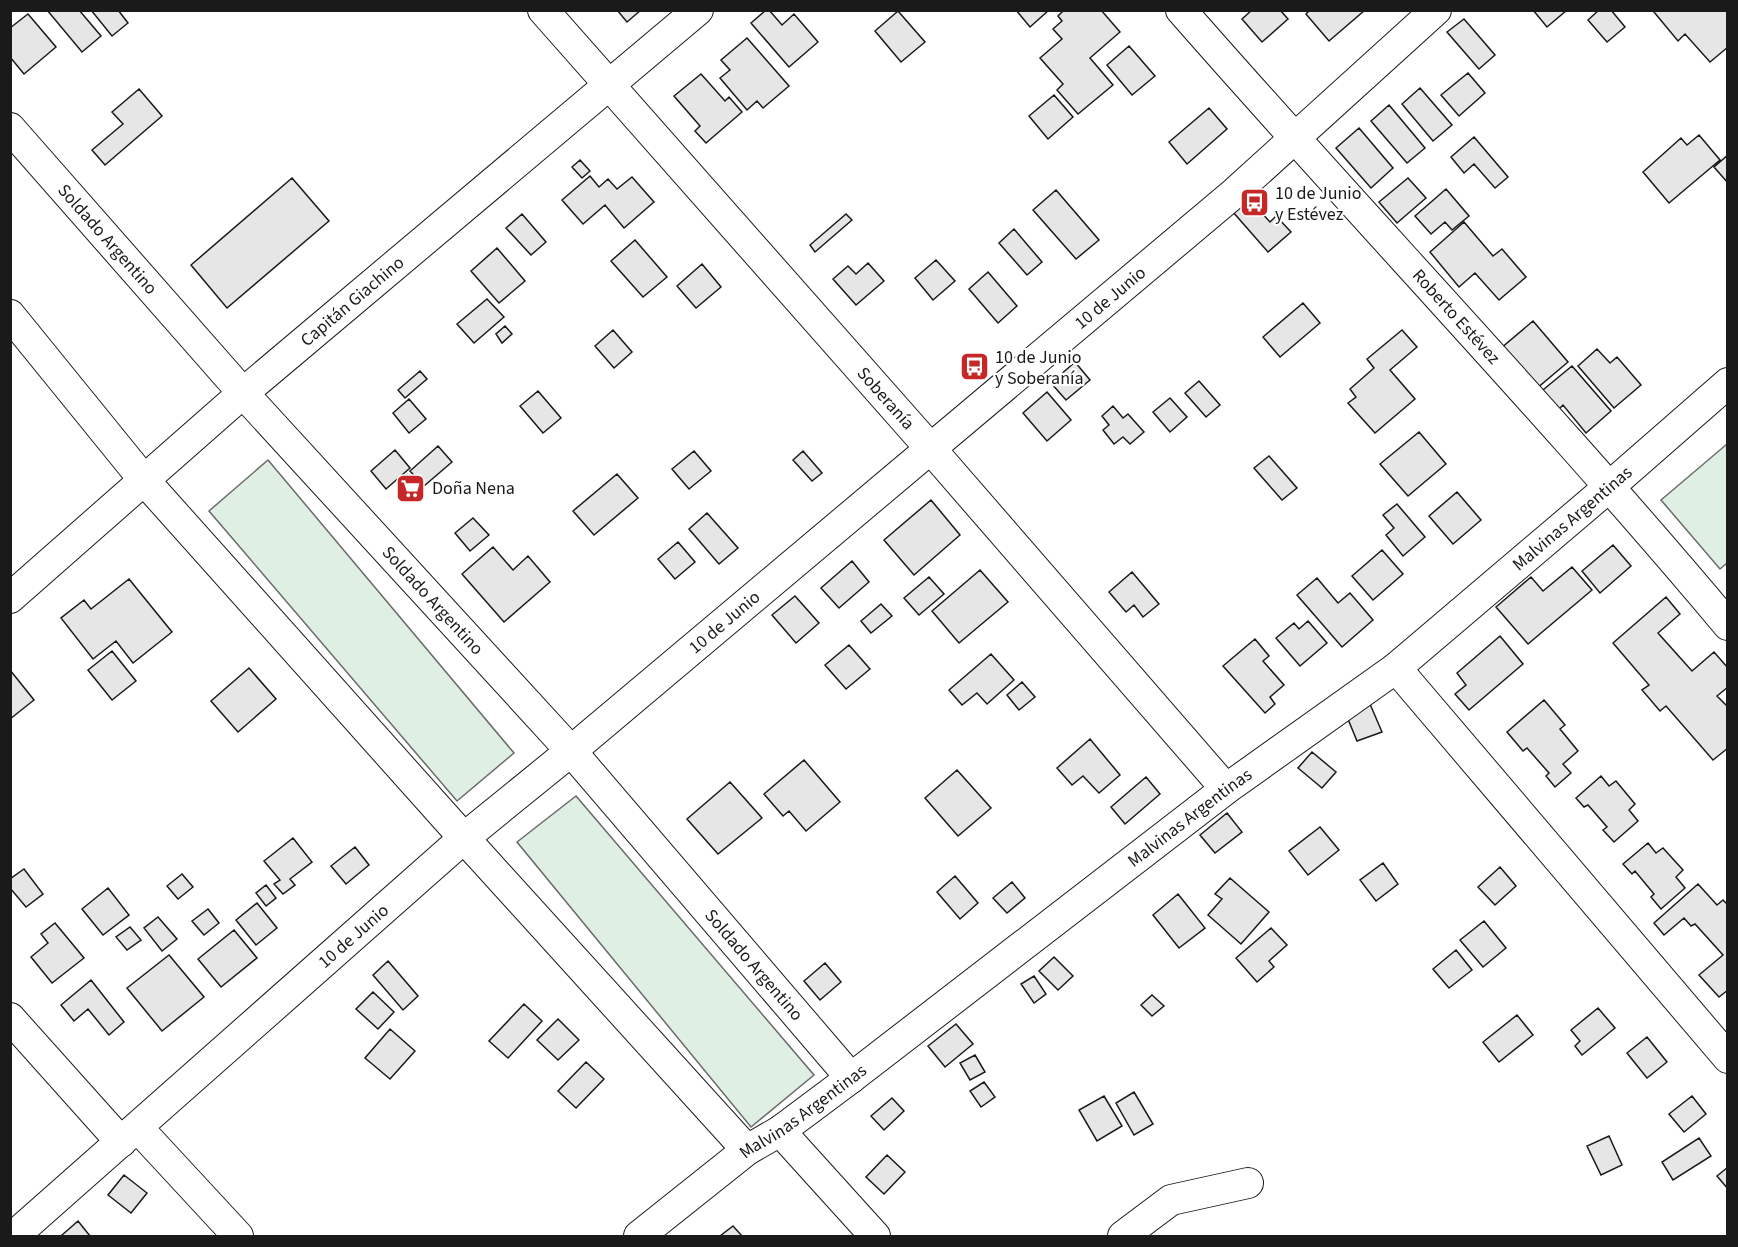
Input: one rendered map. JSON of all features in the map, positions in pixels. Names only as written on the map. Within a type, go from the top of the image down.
[{"type":"street","name":"Soberanía","points":[[543,10],[930,448],[1226,789]]},
{"type":"street","name":"Capitán Giachino","points":[[10,598],[243,393],[698,10]]},
{"type":"street","name":"Roberto Estévez","points":[[1181,10],[1295,140],[1609,487],[1722,608]]},
{"type":"street","name":"10 de Junio","points":[[14,1236],[464,838],[571,751],[1232,195],[1436,10]]},
{"type":"street","name":"Soldado Argentino","points":[[10,128],[243,393],[571,751],[851,1078]]},
{"type":"street","points":[[10,315],[144,480],[747,1150]]},
{"type":"street","name":"Malvinas Argentinas","points":[[639,1236],[747,1150],[780,1131],[851,1078],[1226,789],[1396,668],[1728,383]]},
{"type":"street","points":[[1396,668],[1728,1058]]},
{"type":"street","points":[[10,1017],[130,1135],[238,1236]]},
{"type":"street","points":[[780,1131],[875,1236]]},
{"type":"street","points":[[1123,1236],[1171,1200],[1248,1183]]},
{"type":"green space","points":[[1727,444],[1727,563],[1720,569],[1661,500]]},
{"type":"green space","points":[[268,460],[514,753],[457,801],[209,511]]},
{"type":"green space","points":[[576,796],[814,1075],[751,1127],[517,842]]},
{"type":"building","points":[[47,10],[79,10],[101,36],[82,52]]},
{"type":"building","points":[[91,10],[118,10],[128,23],[112,36]]},
{"type":"building","points":[[617,10],[641,10],[627,22]]},
{"type":"building","points":[[769,10],[782,25],[794,14],[818,42],[789,67],[751,23]]},
{"type":"building","points":[[1016,10],[1049,10],[1030,27]]},
{"type":"building","points":[[1064,10],[1101,10],[1120,32],[1090,58],[1113,85],[1078,114],[1057,90],[1063,84],[1040,58],[1062,39],[1053,29],[1062,21],[1058,16]]},
{"type":"building","points":[[1252,10],[1280,10],[1288,19],[1262,42],[1242,19]]},
{"type":"building","points":[[1310,10],[1365,10],[1329,41],[1306,14]]},
{"type":"building","points":[[1533,10],[1567,10],[1547,27]]},
{"type":"building","points":[[1599,10],[1611,10],[1625,27],[1607,42],[1588,20]]},
{"type":"building","points":[[1656,10],[1728,10],[1728,47],[1710,62],[1685,34],[1678,41],[1654,12]]},
{"type":"building","points":[[898,11],[925,42],[901,62],[875,31]]},
{"type":"building","points":[[28,14],[56,47],[24,74],[10,57],[10,28]]},
{"type":"building","points":[[1464,19],[1495,55],[1479,69],[1447,32]]},
{"type":"building","points":[[747,38],[789,86],[763,108],[757,101],[747,110],[720,78],[730,70],[721,60]]},
{"type":"building","points":[[1129,46],[1155,76],[1132,95],[1107,65]]},
{"type":"building","points":[[1468,73],[1485,93],[1459,116],[1441,95]]},
{"type":"building","points":[[701,74],[725,101],[729,97],[742,112],[706,143],[695,131],[700,126],[674,96]]},
{"type":"building","points":[[1420,88],[1452,125],[1433,141],[1402,104]]},
{"type":"building","points":[[139,89],[162,116],[105,165],[92,150],[123,124],[112,112]]},
{"type":"building","points":[[1054,95],[1073,117],[1048,139],[1029,116]]},
{"type":"building","points":[[1389,105],[1425,148],[1407,163],[1371,121]]},
{"type":"building","points":[[1209,108],[1227,129],[1187,164],[1169,142]]},
{"type":"building","points":[[1359,128],[1393,168],[1371,188],[1336,148]]},
{"type":"building","points":[[1699,135],[1720,160],[1669,203],[1643,172],[1681,138],[1687,145]]},
{"type":"building","points":[[1474,137],[1508,177],[1495,188],[1474,164],[1464,173],[1451,157]]},
{"type":"building","points":[[1728,155],[1728,183],[1714,167]]},
{"type":"building","points":[[580,160],[590,171],[582,178],[572,167]]},
{"type":"building","points":[[590,176],[599,187],[608,179],[617,189],[632,177],[654,202],[624,228],[605,205],[583,224],[562,200]]},
{"type":"building","points":[[292,178],[329,221],[227,308],[191,265]]},
{"type":"building","points":[[1408,178],[1426,198],[1397,223],[1379,202]]},
{"type":"building","points":[[1446,189],[1469,216],[1452,230],[1445,222],[1431,234],[1415,216]]},
{"type":"building","points":[[1056,190],[1099,240],[1076,259],[1033,210]]},
{"type":"building","points":[[1249,199],[1270,222],[1276,216],[1291,232],[1268,252],[1233,212]]},
{"type":"building","points":[[522,214],[546,242],[531,255],[506,228]]},
{"type":"building","points":[[846,214],[852,220],[815,252],[810,245]]},
{"type":"building","points":[[1464,222],[1493,256],[1502,249],[1526,277],[1499,300],[1475,273],[1459,287],[1430,252]]},
{"type":"building","points":[[1014,229],[1042,262],[1027,275],[999,243]]},
{"type":"building","points":[[635,240],[667,277],[643,297],[611,261]]},
{"type":"building","points":[[497,248],[525,281],[499,303],[471,271]]},
{"type":"building","points":[[936,260],[955,281],[933,300],[915,278]]},
{"type":"building","points":[[868,263],[884,281],[856,305],[833,279],[848,266],[856,274]]},
{"type":"building","points":[[702,264],[721,287],[696,308],[677,286]]},
{"type":"building","points":[[988,272],[1017,306],[998,323],[969,289]]},
{"type":"building","points":[[487,299],[504,317],[474,343],[457,324]]},
{"type":"building","points":[[1303,303],[1320,323],[1280,357],[1263,337]]},
{"type":"building","points":[[1533,321],[1568,362],[1536,389],[1494,354]]},
{"type":"building","points":[[505,326],[512,334],[502,343],[496,334]]},
{"type":"building","points":[[613,330],[632,352],[614,368],[595,346]]},
{"type":"building","points":[[1402,330],[1417,347],[1390,370],[1415,399],[1375,433],[1348,403],[1356,397],[1350,389],[1374,368],[1367,359]]},
{"type":"building","points":[[1597,349],[1610,363],[1617,357],[1641,385],[1614,408],[1578,366]]},
{"type":"building","points":[[1075,362],[1090,380],[1066,400],[1051,383]]},
{"type":"building","points":[[1572,366],[1611,411],[1586,433],[1563,405],[1555,413],[1538,394]]},
{"type":"building","points":[[420,371],[427,379],[405,398],[398,390]]},
{"type":"building","points":[[1199,381],[1220,405],[1206,417],[1185,393]]},
{"type":"building","points":[[538,391],[561,418],[543,433],[520,406]]},
{"type":"building","points":[[1047,392],[1071,420],[1047,441],[1023,413]]},
{"type":"building","points":[[1170,398],[1187,417],[1170,432],[1153,412]]},
{"type":"building","points":[[409,399],[426,419],[409,433],[393,413]]},
{"type":"building","points":[[1113,406],[1123,418],[1128,414],[1144,432],[1130,444],[1123,437],[1114,444],[1103,430],[1109,425],[1102,416]]},
{"type":"building","points":[[1419,432],[1446,464],[1408,496],[1380,464]]},
{"type":"building","points":[[438,446],[452,462],[424,486],[410,471]]},
{"type":"building","points":[[395,450],[410,468],[386,489],[371,471]]},
{"type":"building","points":[[694,451],[711,471],[689,489],[672,469]]},
{"type":"building","points":[[803,451],[822,473],[812,481],[793,460]]},
{"type":"building","points":[[1269,456],[1297,488],[1282,500],[1254,468]]},
{"type":"building","points":[[617,474],[638,498],[594,535],[573,511]]},
{"type":"building","points":[[1457,492],[1481,520],[1453,544],[1429,516]]},
{"type":"building","points":[[931,500],[960,535],[914,575],[884,540]]},
{"type":"building","points":[[1397,504],[1425,537],[1403,556],[1386,535],[1394,528],[1383,515]]},
{"type":"building","points":[[707,513],[738,548],[719,564],[689,529]]},
{"type":"building","points":[[473,518],[489,535],[470,551],[455,533]]},
{"type":"building","points":[[678,542],[695,562],[675,579],[658,559]]},
{"type":"building","points":[[1613,545],[1631,566],[1600,593],[1582,571]]},
{"type":"building","points":[[493,547],[513,570],[528,556],[550,582],[504,622],[462,574]]},
{"type":"building","points":[[1382,550],[1403,574],[1373,600],[1352,576]]},
{"type":"building","points":[[852,561],[869,582],[839,608],[821,588]]},
{"type":"building","points":[[1572,567],[1592,590],[1528,644],[1496,607],[1531,577],[1543,591]]},
{"type":"building","points":[[980,570],[1008,602],[959,643],[932,611]]},
{"type":"building","points":[[1132,572],[1159,604],[1143,617],[1134,605],[1126,612],[1109,592]]},
{"type":"building","points":[[929,577],[944,594],[919,615],[904,598]]},
{"type":"building","points":[[1317,578],[1338,603],[1350,593],[1373,620],[1342,647],[1297,595]]},
{"type":"building","points":[[129,579],[172,632],[133,663],[116,641],[93,659],[61,618],[84,600],[91,609]]},
{"type":"building","points":[[795,596],[819,623],[796,643],[772,615]]},
{"type":"building","points":[[1666,597],[1680,614],[1658,633],[1692,671],[1714,652],[1728,668],[1728,687],[1717,696],[1728,707],[1728,748],[1713,760],[1666,706],[1660,711],[1642,690],[1649,685],[1613,643]]},
{"type":"building","points":[[881,604],[892,616],[871,633],[861,621]]},
{"type":"building","points":[[1308,621],[1327,643],[1300,666],[1276,638],[1294,623],[1299,629]]},
{"type":"building","points":[[1500,636],[1523,664],[1469,710],[1455,694],[1466,685],[1457,673]]},
{"type":"building","points":[[1255,639],[1269,656],[1263,661],[1284,685],[1270,697],[1275,704],[1265,713],[1223,666]]},
{"type":"building","points":[[849,645],[870,669],[846,689],[825,665]]},
{"type":"building","points":[[112,651],[136,681],[112,700],[88,670]]},
{"type":"building","points":[[991,654],[1014,680],[987,704],[977,693],[962,705],[949,690]]},
{"type":"building","points":[[249,668],[276,699],[238,732],[211,701]]},
{"type":"building","points":[[10,670],[34,700],[10,719]]},
{"type":"building","points":[[1022,682],[1035,697],[1019,710],[1007,695]]},
{"type":"building","points":[[1367,697],[1382,732],[1357,741],[1343,707]]},
{"type":"building","points":[[1544,700],[1565,725],[1560,729],[1578,751],[1563,764],[1571,773],[1555,787],[1546,776],[1549,773],[1527,748],[1523,751],[1507,732]]},
{"type":"building","points":[[1090,739],[1120,775],[1099,793],[1083,776],[1072,785],[1057,768]]},
{"type":"building","points":[[1312,752],[1336,772],[1322,788],[1298,768]]},
{"type":"building","points":[[804,760],[840,802],[806,831],[789,811],[783,816],[764,794]]},
{"type":"building","points":[[957,770],[991,808],[958,836],[925,798]]},
{"type":"building","points":[[1601,776],[1609,786],[1616,781],[1635,804],[1629,810],[1638,821],[1614,842],[1603,830],[1607,827],[1588,805],[1584,807],[1576,798]]},
{"type":"building","points":[[1146,777],[1160,794],[1125,824],[1111,807]]},
{"type":"building","points":[[730,782],[762,818],[718,854],[687,819]]},
{"type":"building","points":[[1227,813],[1242,832],[1215,853],[1200,835]]},
{"type":"building","points":[[1320,827],[1339,850],[1308,875],[1289,851]]},
{"type":"building","points":[[293,838],[312,862],[290,879],[295,885],[283,894],[274,884],[280,880],[264,861]]},
{"type":"building","points":[[1648,843],[1656,853],[1663,848],[1683,870],[1676,877],[1685,888],[1661,909],[1651,897],[1654,894],[1635,871],[1632,874],[1623,864]]},
{"type":"building","points":[[355,847],[369,865],[346,884],[331,866]]},
{"type":"building","points":[[1383,863],[1398,884],[1376,901],[1360,880]]},
{"type":"building","points":[[1500,867],[1516,886],[1495,905],[1478,887]]},
{"type":"building","points":[[24,869],[43,894],[26,907],[10,888],[10,879]]},
{"type":"building","points":[[182,874],[193,887],[178,899],[167,886]]},
{"type":"building","points":[[955,876],[978,903],[960,919],[937,892]]},
{"type":"building","points":[[1230,878],[1269,912],[1241,944],[1208,915],[1222,899],[1215,894]]},
{"type":"building","points":[[1012,882],[1025,898],[1007,913],[993,898]]},
{"type":"building","points":[[1698,884],[1717,905],[1723,900],[1728,905],[1728,990],[1719,997],[1699,975],[1723,955],[1695,924],[1691,926],[1684,918],[1664,935],[1654,923]]},
{"type":"building","points":[[266,885],[276,898],[266,906],[256,893]]},
{"type":"building","points":[[108,888],[129,915],[103,935],[82,909]]},
{"type":"building","points":[[1178,894],[1205,928],[1179,948],[1153,915]]},
{"type":"building","points":[[257,903],[277,928],[256,945],[236,920]]},
{"type":"building","points":[[208,909],[219,923],[204,935],[192,921]]},
{"type":"building","points":[[158,917],[177,939],[162,951],[144,928]]},
{"type":"building","points":[[1484,921],[1506,948],[1483,967],[1460,940]]},
{"type":"building","points":[[55,923],[84,958],[52,983],[31,957],[48,943],[41,934]]},
{"type":"building","points":[[130,927],[141,940],[127,950],[116,937]]},
{"type":"building","points":[[1271,928],[1287,945],[1269,961],[1274,967],[1257,982],[1236,958]]},
{"type":"building","points":[[234,930],[257,958],[221,987],[198,959]]},
{"type":"building","points":[[1456,950],[1472,970],[1449,988],[1433,969]]},
{"type":"building","points":[[169,955],[204,997],[162,1031],[127,988]]},
{"type":"building","points":[[1054,957],[1073,976],[1058,990],[1039,971]]},
{"type":"building","points":[[388,961],[418,996],[403,1010],[373,975]]},
{"type":"building","points":[[825,963],[841,982],[820,1000],[804,981]]},
{"type":"building","points":[[1034,976],[1046,994],[1034,1003],[1021,984]]},
{"type":"building","points":[[91,980],[124,1022],[109,1035],[88,1009],[74,1021],[61,1005]]},
{"type":"building","points":[[373,992],[394,1012],[378,1029],[356,1009]]},
{"type":"building","points":[[1152,995],[1164,1006],[1152,1016],[1141,1005]]},
{"type":"building","points":[[524,1004],[542,1021],[508,1058],[489,1041]]},
{"type":"building","points":[[1598,1008],[1615,1028],[1582,1055],[1575,1046],[1580,1041],[1571,1030]]},
{"type":"building","points":[[1517,1015],[1533,1035],[1499,1062],[1483,1042]]},
{"type":"building","points":[[558,1019],[579,1040],[558,1060],[537,1040]]},
{"type":"building","points":[[956,1024],[973,1044],[945,1067],[928,1046]]},
{"type":"building","points":[[390,1029],[415,1051],[390,1079],[365,1058]]},
{"type":"building","points":[[1647,1037],[1667,1062],[1647,1078],[1627,1053]]},
{"type":"building","points":[[975,1055],[985,1072],[970,1080],[960,1063]]},
{"type":"building","points":[[586,1062],[604,1079],[576,1108],[558,1091]]},
{"type":"building","points":[[984,1082],[995,1097],[981,1107],[970,1091]]},
{"type":"building","points":[[1134,1092],[1153,1124],[1134,1135],[1116,1103]]},
{"type":"building","points":[[1104,1096],[1122,1126],[1097,1141],[1079,1110]]},
{"type":"building","points":[[1692,1096],[1706,1114],[1684,1132],[1669,1114]]},
{"type":"building","points":[[892,1098],[904,1111],[884,1130],[871,1116]]},
{"type":"building","points":[[1609,1136],[1622,1165],[1601,1175],[1587,1146]]},
{"type":"building","points":[[1699,1138],[1711,1156],[1673,1180],[1662,1162]]},
{"type":"building","points":[[887,1155],[905,1172],[884,1194],[866,1177]]},
{"type":"building","points":[[1728,1167],[1728,1189],[1717,1176]]},
{"type":"building","points":[[124,1175],[147,1193],[131,1213],[108,1195]]},
{"type":"building","points":[[78,1221],[90,1236],[62,1235]]},
{"type":"building","points":[[733,1226],[742,1236],[720,1236]]},
{"type":"place","name":"10 de Junio y Estévez","points":[[1254,203]]},
{"type":"place","name":"10 de Junio y Soberanía","points":[[974,367]]},
{"type":"place","name":"Doña Nena","points":[[411,488]]}]
